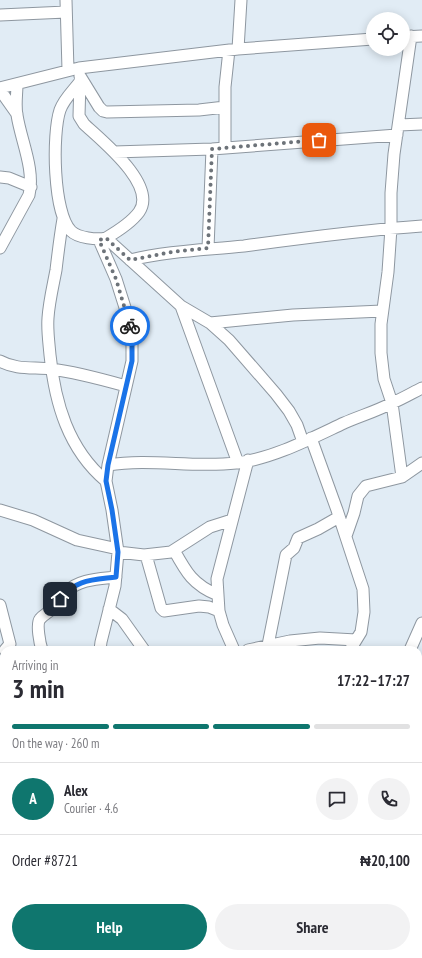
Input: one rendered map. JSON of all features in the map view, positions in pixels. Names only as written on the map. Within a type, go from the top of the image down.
[{"type":"street","points":[[66,0],[68,70]]},
{"type":"street","points":[[225,148],[225,87],[241,0]]},
{"type":"street","points":[[0,15],[66,12]]},
{"type":"street","points":[[402,477],[392,403],[384,378],[381,352],[382,310],[388,272],[391,228],[391,193],[398,130],[412,36]]},
{"type":"street","points":[[79,76],[79,116],[84,124],[130,169],[140,186],[143,198],[140,211],[121,230],[103,239],[85,238],[72,232],[63,219],[59,204],[56,172],[56,130],[60,111],[65,99],[79,76],[233,50],[366,40]]},
{"type":"street","points":[[17,114],[0,89],[68,70],[79,76],[99,107],[103,111],[107,112],[225,108]]},
{"type":"street","points":[[0,248],[29,195],[31,187],[31,175],[17,114],[17,84]]},
{"type":"street","points":[[114,152],[225,148],[398,130],[422,124]]},
{"type":"street","points":[[208,248],[212,149]]},
{"type":"street","points":[[0,177],[8,178],[31,187]]},
{"type":"street","points":[[63,219],[48,318],[51,369],[62,415],[68,431],[84,459],[94,471],[106,481]]},
{"type":"street","points":[[130,260],[172,252],[243,246],[306,237],[422,226]]},
{"type":"street","points":[[103,239],[130,260],[180,306],[210,323],[230,340],[276,394],[307,440],[340,517],[363,589],[364,612],[361,632],[353,645],[320,638],[290,641],[271,646]]},
{"type":"street","points":[[100,646],[115,586],[118,551],[106,481],[108,465],[132,361],[132,338],[116,279],[103,239]]},
{"type":"street","points":[[180,306],[243,461],[232,520],[217,579],[223,625],[232,646]]},
{"type":"street","points":[[210,323],[293,315],[382,310]]},
{"type":"street","points":[[0,361],[12,367],[51,369],[97,378],[126,386]]},
{"type":"street","points":[[108,465],[137,462],[216,465],[264,456],[307,440],[392,403],[422,388]]},
{"type":"street","points":[[346,536],[358,496],[366,486],[402,477],[422,463]]},
{"type":"street","points":[[0,510],[33,520],[77,540],[118,551],[146,555],[174,550],[210,528],[232,520]]},
{"type":"street","points":[[267,646],[286,555],[294,548],[298,538],[340,517]]},
{"type":"street","points":[[174,550],[193,579],[205,590],[218,595]]},
{"type":"street","points":[[146,555],[161,608],[164,611],[200,606],[209,607],[220,611]]},
{"type":"street","points":[[41,646],[39,636],[40,619],[48,613],[66,592],[73,586],[87,580],[116,577]]},
{"type":"street","points":[[0,605],[10,644],[8,646]]},
{"type":"street","points":[[109,609],[122,619],[141,646]]},
{"type":"street","points":[[412,646],[422,623]]},
{"type":"way so far","points":[[130,326],[116,279],[99,240],[106,238],[130,260],[172,252],[208,248],[212,149],[319,140]]},
{"type":"route","points":[[60,599],[73,586],[87,580],[116,577],[118,552],[106,481],[108,465],[132,361],[132,338],[130,326]]}]
